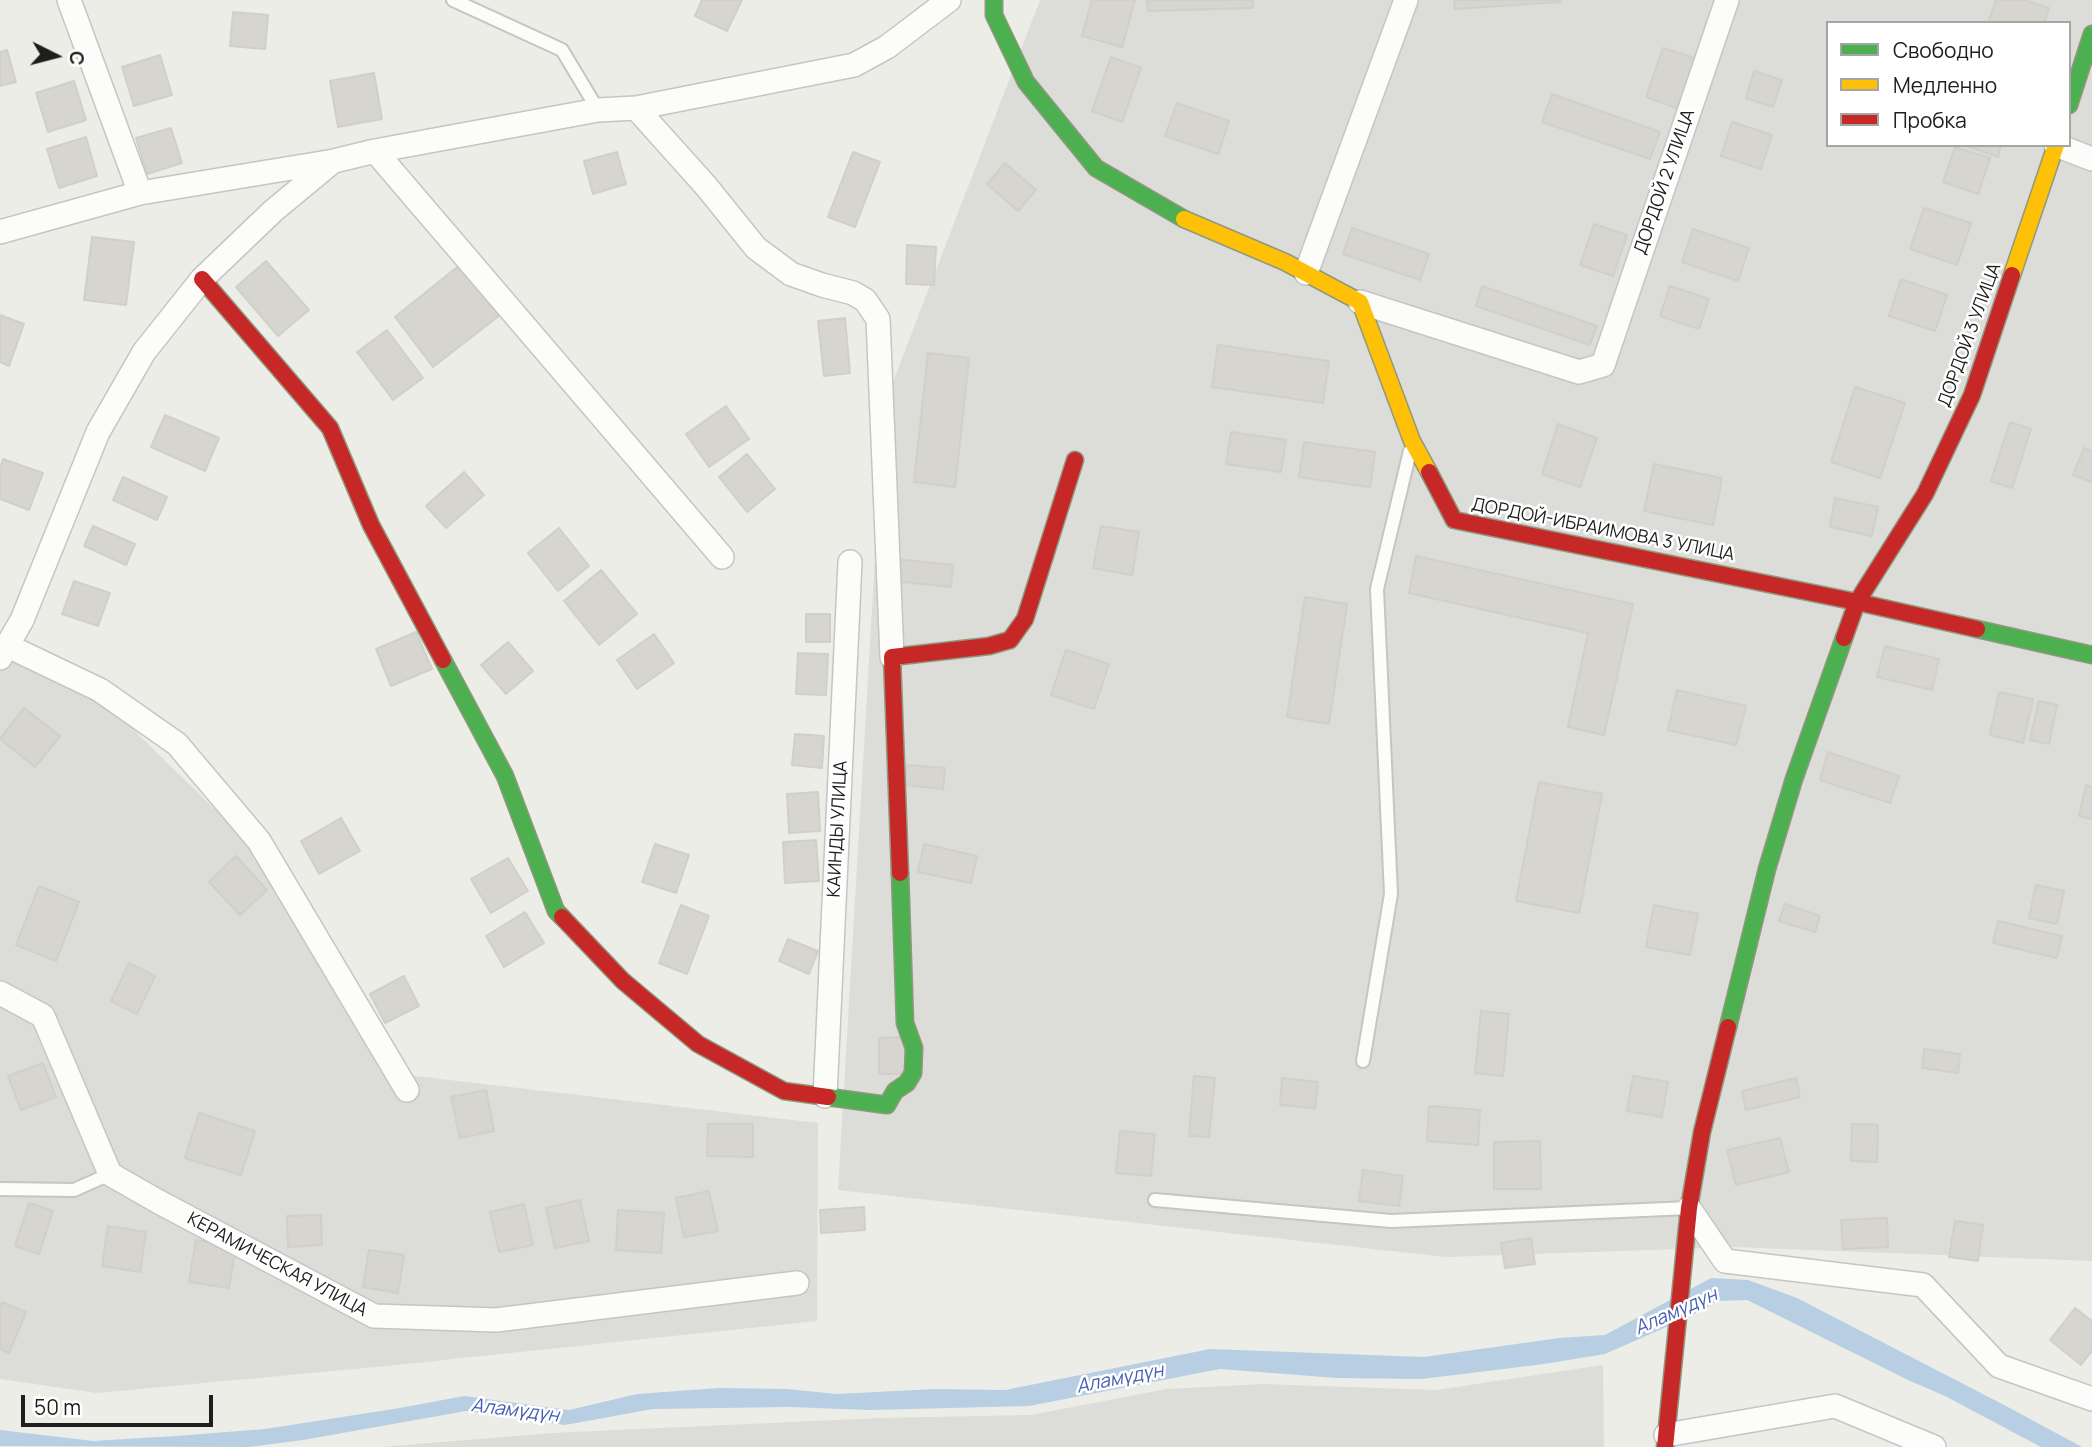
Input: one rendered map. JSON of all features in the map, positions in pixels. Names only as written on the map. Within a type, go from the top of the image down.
[{"type":"street","points":[[69,0],[140,193]]},
{"type":"street","points":[[0,232],[140,193],[334,161],[375,150],[598,110],[636,108],[854,65],[887,47],[949,0]]},
{"type":"street","points":[[994,0],[994,15],[1026,82],[1096,168],[1174,215],[1306,273],[1360,302]]},
{"type":"street","points":[[1306,273],[1406,0]]},
{"type":"street","name":"ДОРДОЙ 2 УЛИЦА","points":[[1360,302],[1579,372],[1603,365],[1727,0]]},
{"type":"street","points":[[2071,99],[2092,34]]},
{"type":"street","points":[[202,279],[330,428],[371,525],[505,776],[556,911],[624,981],[698,1044],[784,1091],[887,1105],[895,1091],[907,1083],[913,1073],[914,1048],[905,1023],[878,319],[865,300],[853,293],[791,274],[756,248],[706,186],[636,108]]},
{"type":"street","name":"ДОРДОЙ 3 УЛИЦА","points":[[1665,1441],[1688,1216],[1702,1132],[1767,869],[1794,779],[1857,602],[1925,494],[1972,395],[2055,147]]},
{"type":"street","points":[[2061,147],[2092,159]]},
{"type":"street","points":[[375,150],[722,557]]},
{"type":"street","points":[[334,161],[273,211],[202,279],[144,352],[98,432],[7,637],[100,690],[177,744],[259,841],[407,1090]]},
{"type":"street","name":"ДОРДОЙ-ИБРАИМОВА 3 УЛИЦА","points":[[1360,302],[1412,440],[1454,520],[1857,602],[2092,655]]},
{"type":"street","points":[[892,657],[989,646],[1010,640],[1025,619],[1075,460]]},
{"type":"street","name":"КАИНДЫ УЛИЦА","points":[[825,1096],[850,562]]},
{"type":"street","points":[[0,993],[43,1016],[110,1174]]},
{"type":"street","name":"КЕРАМИЧЕСКАЯ УЛИЦА","points":[[110,1174],[374,1316],[496,1320],[797,1283]]},
{"type":"street","points":[[1688,1216],[1725,1261],[1923,1285],[1999,1366],[2092,1399]]},
{"type":"street","points":[[1665,1441],[1835,1406],[1934,1447]]},
{"type":"lane","points":[[453,0],[562,50],[598,110]]},
{"type":"lane","points":[[1363,1061],[1391,894],[1377,589],[1412,440]]},
{"type":"lane","points":[[0,1189],[74,1190],[110,1174]]},
{"type":"lane","points":[[1155,1200],[1391,1221],[1688,1216]]},
{"type":"shaded area","points":[[1040,0],[2092,0],[2092,1261],[1735,1247],[1446,1257],[838,1190],[884,405]]},
{"type":"shaded area","points":[[0,657],[103,700],[239,833],[311,949],[381,1072],[818,1123],[817,1321],[97,1393],[0,1379]]},
{"type":"shaded area","name":"Аламүдүн","points":[[1603,1365],[1604,1447],[381,1447],[552,1433],[880,1418],[1031,1415],[1167,1389],[1262,1384],[1436,1390]]},
{"type":"water","points":[[1711,1278],[1748,1280],[1797,1298],[2082,1447],[2041,1447],[1945,1396],[1747,1300],[1718,1301],[1691,1316],[1605,1354],[1422,1379],[1337,1378],[1220,1369],[1029,1406],[870,1410],[789,1407],[653,1409],[565,1425],[466,1411],[249,1447],[0,1446],[0,1430],[93,1441],[176,1436],[265,1429],[464,1396],[569,1410],[637,1394],[719,1388],[787,1389],[836,1394],[936,1389],[1005,1390],[1210,1349],[1424,1357],[1559,1338],[1605,1335]]},
{"type":"building","points":[[702,0],[742,0],[727,31],[695,16]]},
{"type":"building","points":[[1092,0],[1135,0],[1122,47],[1082,36]]},
{"type":"building","points":[[1147,0],[1253,0],[1253,8],[1148,11]]},
{"type":"building","points":[[1454,0],[1560,0],[1560,2],[1455,9]]},
{"type":"building","points":[[1996,0],[2024,0],[2049,8],[2045,21],[1989,21]]},
{"type":"building","points":[[233,12],[268,15],[265,49],[230,46]]},
{"type":"building","points":[[1663,48],[1697,59],[1679,109],[1646,97]]},
{"type":"building","points":[[7,50],[16,82],[0,86],[0,52]]},
{"type":"building","points":[[160,55],[172,95],[134,106],[122,67]]},
{"type":"building","points":[[1111,57],[1141,68],[1122,122],[1092,111]]},
{"type":"building","points":[[1754,71],[1782,80],[1773,107],[1746,98]]},
{"type":"building","points":[[374,73],[382,119],[338,127],[330,81]]},
{"type":"building","points":[[74,81],[86,120],[48,132],[36,93]]},
{"type":"building","points":[[1552,94],[1660,132],[1650,159],[1542,122]]},
{"type":"building","points":[[1177,103],[1229,121],[1218,154],[1165,136]]},
{"type":"building","points":[[1732,122],[1772,135],[1761,169],[1721,156]]},
{"type":"building","points":[[171,128],[182,163],[147,174],[136,138]]},
{"type":"building","points":[[86,137],[97,176],[59,188],[47,149]]},
{"type":"building","points":[[1955,147],[1990,158],[1978,194],[1943,182]]},
{"type":"building","points":[[1969,147],[2000,147],[1998,157]]},
{"type":"building","points":[[617,152],[626,184],[593,194],[584,161]]},
{"type":"building","points":[[853,152],[880,162],[855,227],[828,217]]},
{"type":"building","points":[[1005,163],[1036,190],[1018,211],[987,184]]},
{"type":"building","points":[[1924,208],[1971,223],[1957,265],[1910,249]]},
{"type":"building","points":[[1594,224],[1627,235],[1613,276],[1580,265]]},
{"type":"building","points":[[1352,228],[1429,254],[1420,280],[1343,254]]},
{"type":"building","points":[[1693,229],[1749,248],[1738,281],[1682,262]]},
{"type":"building","points":[[92,237],[134,242],[126,305],[84,300]]},
{"type":"building","points":[[907,245],[936,247],[934,285],[906,284]]},
{"type":"building","points":[[466,260],[504,312],[433,367],[395,317]]},
{"type":"building","points":[[266,261],[309,310],[278,336],[236,287]]},
{"type":"building","points":[[1901,279],[1947,295],[1935,331],[1889,316]]},
{"type":"building","points":[[1482,286],[1597,326],[1590,345],[1476,306]]},
{"type":"building","points":[[1670,286],[1709,299],[1699,329],[1660,316]]},
{"type":"building","points":[[0,315],[24,324],[9,366],[0,362]]},
{"type":"building","points":[[845,318],[850,373],[824,376],[818,321]]},
{"type":"building","points":[[387,330],[423,378],[393,400],[357,352]]},
{"type":"building","points":[[1218,345],[1329,361],[1323,403],[1212,387]]},
{"type":"building","points":[[928,353],[969,358],[955,487],[914,482]]},
{"type":"building","points":[[1855,387],[1905,403],[1880,478],[1831,462]]},
{"type":"building","points":[[726,406],[749,439],[709,467],[686,434]]},
{"type":"building","points":[[165,415],[219,438],[205,471],[151,447]]},
{"type":"building","points":[[2010,422],[2031,429],[2012,488],[1991,481]]},
{"type":"building","points":[[1558,424],[1597,438],[1580,487],[1542,474]]},
{"type":"building","points":[[1231,432],[1286,440],[1281,472],[1226,464]]},
{"type":"building","points":[[1304,442],[1375,452],[1370,487],[1299,477]]},
{"type":"building","points":[[2084,448],[2092,451],[2092,482],[2073,475]]},
{"type":"building","points":[[747,454],[775,489],[747,512],[719,477]]},
{"type":"building","points":[[3,459],[43,473],[29,510],[0,499],[0,468]]},
{"type":"building","points":[[1654,464],[1722,478],[1713,525],[1644,511]]},
{"type":"building","points":[[464,472],[484,495],[446,528],[426,506]]},
{"type":"building","points":[[123,477],[167,497],[157,520],[113,500]]},
{"type":"building","points":[[1835,498],[1878,507],[1872,536],[1830,527]]},
{"type":"building","points":[[93,526],[135,544],[126,565],[84,546]]},
{"type":"building","points":[[1101,526],[1139,532],[1132,575],[1093,568]]},
{"type":"building","points":[[559,528],[589,566],[558,591],[528,553]]},
{"type":"building","points":[[1416,556],[1633,604],[1604,735],[1568,727],[1588,633],[1409,593]]},
{"type":"building","points":[[896,559],[953,565],[951,587],[894,581]]},
{"type":"building","points":[[601,570],[637,614],[599,645],[564,601]]},
{"type":"building","points":[[74,581],[110,593],[98,626],[62,614]]},
{"type":"building","points":[[1305,597],[1347,604],[1329,724],[1287,717]]},
{"type":"building","points":[[806,614],[830,614],[830,642],[806,642]]},
{"type":"building","points":[[416,632],[432,669],[391,686],[376,649]]},
{"type":"building","points":[[654,634],[674,663],[637,689],[617,660]]},
{"type":"building","points":[[508,642],[533,671],[506,694],[481,665]]},
{"type":"building","points":[[1885,646],[1939,659],[1932,690],[1877,677]]},
{"type":"building","points":[[1066,650],[1109,664],[1094,709],[1051,695]]},
{"type":"building","points":[[798,653],[828,654],[826,695],[796,694]]},
{"type":"building","points":[[1677,690],[1746,706],[1736,745],[1668,730]]},
{"type":"building","points":[[1999,692],[2033,699],[2023,743],[1990,735]]},
{"type":"building","points":[[2039,701],[2057,705],[2049,744],[2030,740]]},
{"type":"building","points":[[24,708],[60,736],[35,767],[0,739]]},
{"type":"building","points":[[795,734],[824,736],[822,768],[792,765]]},
{"type":"building","points":[[1828,752],[1899,776],[1890,803],[1820,780]]},
{"type":"building","points":[[907,765],[945,768],[943,789],[904,785]]},
{"type":"building","points":[[1539,782],[1602,794],[1579,913],[1516,901]]},
{"type":"building","points":[[2086,785],[2092,787],[2092,819],[2079,816]]},
{"type":"building","points":[[818,792],[820,831],[789,833],[787,794]]},
{"type":"building","points":[[341,818],[360,851],[319,874],[301,841]]},
{"type":"building","points":[[816,840],[819,881],[785,883],[783,842]]},
{"type":"building","points":[[655,844],[689,855],[676,893],[642,882]]},
{"type":"building","points":[[924,844],[977,856],[971,883],[918,872]]},
{"type":"building","points":[[236,856],[267,890],[240,915],[209,882]]},
{"type":"building","points":[[508,858],[528,891],[491,913],[471,879]]},
{"type":"building","points":[[2036,885],[2064,891],[2057,924],[2029,918]]},
{"type":"building","points":[[39,886],[79,902],[56,961],[16,945]]},
{"type":"building","points":[[1785,904],[1820,916],[1815,932],[1779,921]]},
{"type":"building","points":[[681,905],[709,916],[687,974],[659,963]]},
{"type":"building","points":[[1654,905],[1698,914],[1690,955],[1646,947]]},
{"type":"building","points":[[525,912],[544,943],[504,967],[486,936]]},
{"type":"building","points":[[1998,921],[2062,936],[2057,958],[1993,943]]},
{"type":"building","points":[[788,939],[818,951],[809,974],[779,961]]},
{"type":"building","points":[[129,963],[155,976],[137,1014],[111,1001]]},
{"type":"building","points":[[404,976],[419,1006],[385,1023],[370,994]]},
{"type":"building","points":[[1481,1011],[1509,1014],[1503,1076],[1475,1073]]},
{"type":"building","points":[[908,1037],[909,1074],[879,1074],[879,1038]]},
{"type":"building","points":[[1924,1049],[1960,1054],[1958,1073],[1922,1068]]},
{"type":"building","points":[[43,1063],[56,1097],[21,1110],[8,1076]]},
{"type":"building","points":[[1194,1076],[1215,1078],[1209,1137],[1189,1136]]},
{"type":"building","points":[[1633,1076],[1668,1082],[1662,1117],[1627,1111]]},
{"type":"building","points":[[1282,1078],[1318,1082],[1315,1108],[1280,1105]]},
{"type":"building","points":[[1796,1078],[1800,1097],[1746,1110],[1742,1091]]},
{"type":"building","points":[[486,1090],[494,1131],[460,1138],[451,1097]]},
{"type":"building","points":[[1429,1106],[1480,1110],[1478,1145],[1427,1141]]},
{"type":"building","points":[[199,1113],[255,1131],[241,1175],[185,1158]]},
{"type":"building","points":[[708,1124],[753,1124],[753,1157],[707,1156]]},
{"type":"building","points":[[1852,1124],[1878,1125],[1877,1162],[1851,1161]]},
{"type":"building","points":[[1120,1131],[1155,1134],[1151,1176],[1116,1173]]},
{"type":"building","points":[[1780,1138],[1789,1172],[1736,1185],[1727,1150]]},
{"type":"building","points":[[1540,1141],[1541,1189],[1494,1189],[1494,1142]]},
{"type":"building","points":[[1363,1170],[1403,1176],[1399,1206],[1359,1201]]},
{"type":"building","points":[[709,1191],[718,1231],[684,1237],[676,1198]]},
{"type":"building","points":[[580,1200],[589,1241],[555,1248],[546,1208]]},
{"type":"building","points":[[29,1203],[53,1211],[39,1254],[15,1246]]},
{"type":"building","points":[[524,1204],[533,1245],[499,1252],[490,1212]]},
{"type":"building","points":[[864,1207],[865,1230],[821,1233],[820,1210]]},
{"type":"building","points":[[618,1210],[664,1213],[661,1253],[616,1250]]},
{"type":"building","points":[[321,1215],[322,1245],[288,1247],[287,1216]]},
{"type":"building","points":[[1887,1218],[1888,1247],[1843,1249],[1841,1220]]},
{"type":"building","points":[[1955,1221],[1983,1225],[1978,1261],[1949,1257]]},
{"type":"building","points":[[108,1226],[146,1232],[140,1272],[102,1266]]},
{"type":"building","points":[[1531,1238],[1535,1264],[1505,1268],[1501,1243]]},
{"type":"building","points":[[196,1240],[236,1246],[229,1288],[189,1282]]},
{"type":"building","points":[[369,1250],[404,1255],[398,1293],[363,1287]]},
{"type":"building","points":[[2,1302],[26,1312],[9,1353],[0,1349]]},
{"type":"building","points":[[2075,1308],[2092,1321],[2092,1351],[2081,1365],[2050,1340]]},
{"type":"traffic: fast","points":[[994,0],[994,15],[1026,82],[1096,168],[1184,219]]},
{"type":"traffic: fast","points":[[2071,99],[2092,34]]},
{"type":"traffic: fast","points":[[1977,629],[2092,655]]},
{"type":"traffic: fast","points":[[1728,1027],[1767,869],[1794,779],[1844,638]]},
{"type":"traffic: fast","points":[[443,660],[505,776],[556,911],[562,917]]},
{"type":"traffic: fast","points":[[828,1097],[887,1105],[895,1091],[907,1083],[913,1073],[914,1048],[905,1023],[900,873]]},
{"type":"traffic: slow","points":[[2012,275],[2055,147]]},
{"type":"traffic: slow","points":[[1184,219],[1285,262],[1360,302],[1412,441],[1429,472]]},
{"type":"traffic: jam","points":[[1844,638],[1857,602],[1925,494],[1972,395],[2012,275]]},
{"type":"traffic: jam","points":[[202,279],[330,428],[371,525],[443,660]]},
{"type":"traffic: jam","points":[[900,873],[892,657],[989,646],[1010,640],[1025,619],[1075,460]]},
{"type":"traffic: jam","points":[[1429,472],[1454,520],[1977,629]]},
{"type":"traffic: jam","points":[[562,917],[623,981],[698,1044],[784,1091],[828,1097]]},
{"type":"traffic: jam","points":[[1665,1447],[1689,1208],[1702,1132],[1728,1027]]}]
